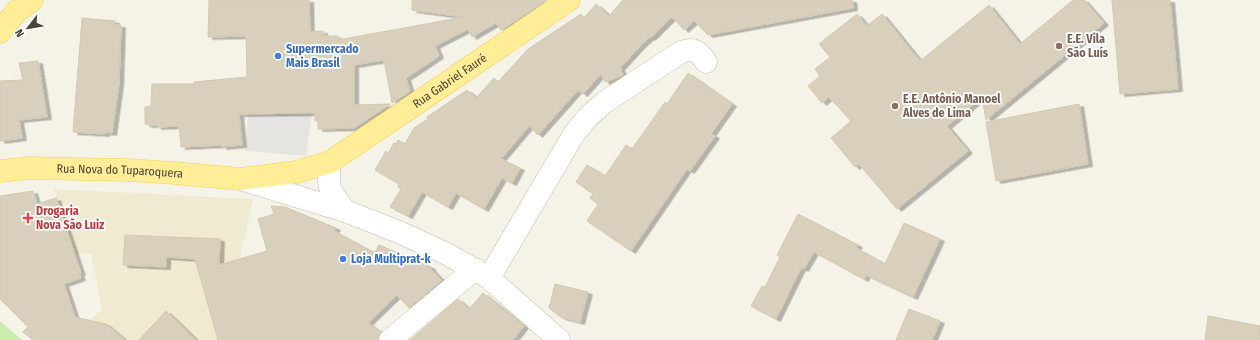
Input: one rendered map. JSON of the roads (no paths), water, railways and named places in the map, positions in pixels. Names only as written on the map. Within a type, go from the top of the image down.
[{"type":"main road","name":"Rua Gabriel Fauré","points":[[330,162],[569,0]]},
{"type":"main road","points":[[0,32],[22,4]]},
{"type":"main road","name":"Rua Nova do Tuparoquera","points":[[0,171],[29,168],[127,170],[240,179],[296,172],[330,162]]},
{"type":"street","points":[[390,340],[482,274],[574,134],[589,116],[605,102],[681,52],[688,49],[699,52],[706,62]]},
{"type":"street","points":[[330,162],[328,182],[329,188],[345,211]]},
{"type":"street","name":"Rua Nova do Tuparoquera","points":[[240,179],[294,197],[345,211],[399,232],[447,254],[482,274],[559,340]]},
{"type":"place","name":"E.E. Vila São Luís","points":[[1059,46]]},
{"type":"place","name":"Supermercado Mais Brasil","points":[[278,56]]},
{"type":"place","name":"E.E. Antônio Manoel Alves de Lima","points":[[895,106]]},
{"type":"place","name":"Drogaria Nova São Luiz","points":[[28,218]]},
{"type":"place","name":"Loja Multiprat-k","points":[[343,259]]}]
